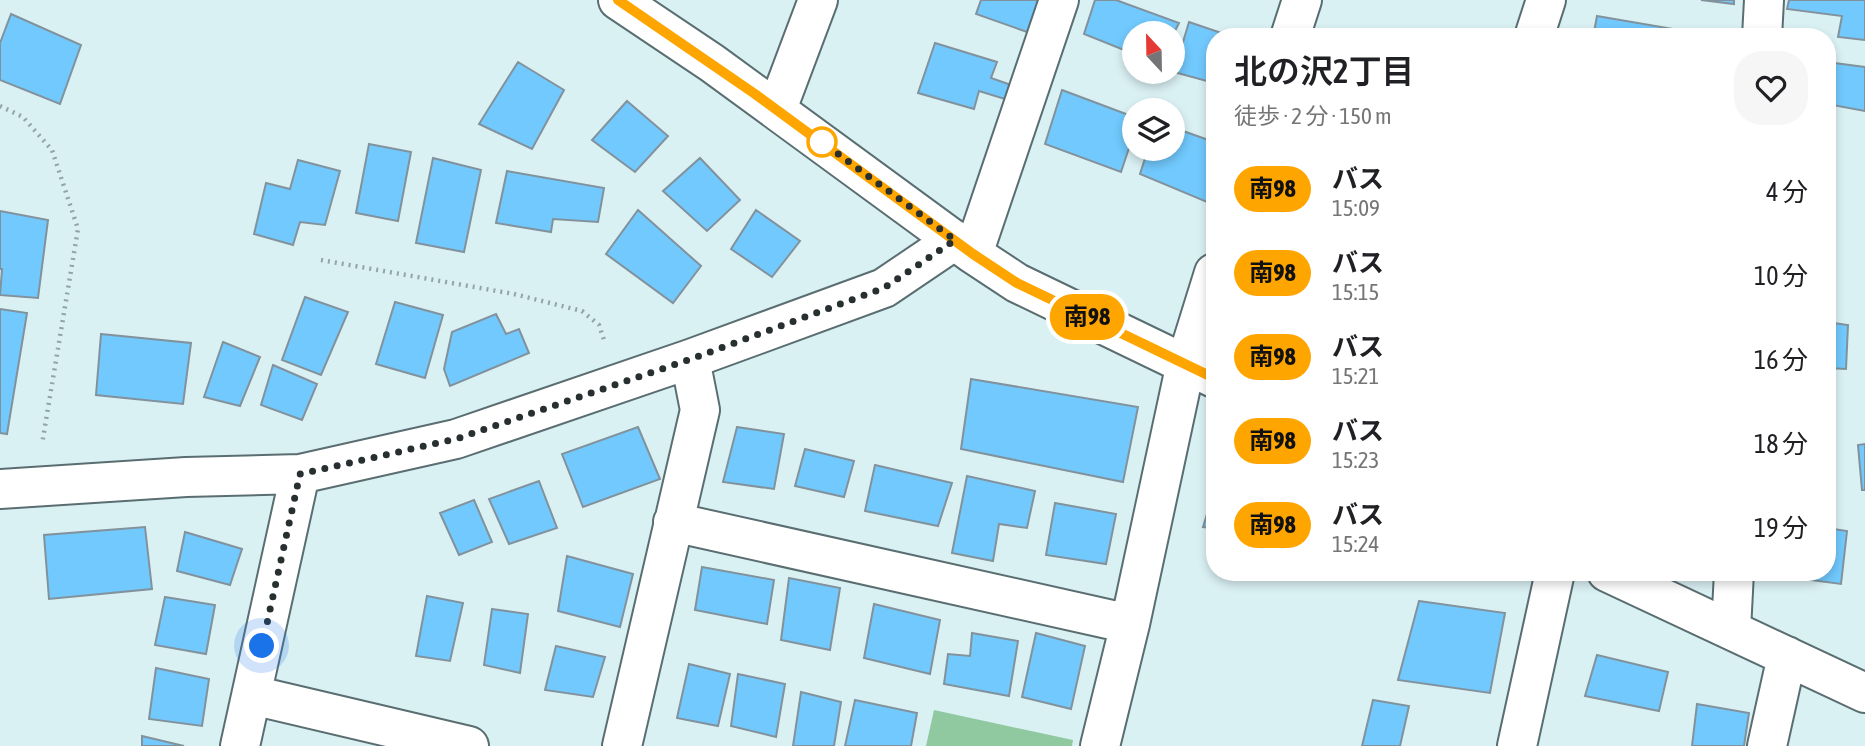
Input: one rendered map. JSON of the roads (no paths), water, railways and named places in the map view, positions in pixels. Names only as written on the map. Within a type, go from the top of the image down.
[{"type":"street","points":[[618,0],[777,109],[1017,283],[1200,371]]},
{"type":"street","points":[[777,109],[818,0]]},
{"type":"street","points":[[17,488],[186,477],[300,474],[456,439],[691,359],[884,288],[964,247],[1059,0]]},
{"type":"street","points":[[1293,28],[1302,0]]},
{"type":"street","points":[[1537,28],[1546,0]]},
{"type":"street","points":[[1762,28],[1764,0]]},
{"type":"street","points":[[1100,746],[1130,624],[1200,371],[1206,329]]},
{"type":"street","points":[[622,746],[700,410],[691,359]]},
{"type":"street","points":[[240,746],[300,474]]},
{"type":"street","points":[[673,522],[1130,624]]},
{"type":"street","points":[[1517,746],[1553,581]]},
{"type":"street","points":[[1625,581],[1865,693]]},
{"type":"street","points":[[1731,630],[1734,581]]},
{"type":"street","points":[[1767,746],[1787,656]]},
{"type":"street","points":[[252,695],[469,746]]}]
